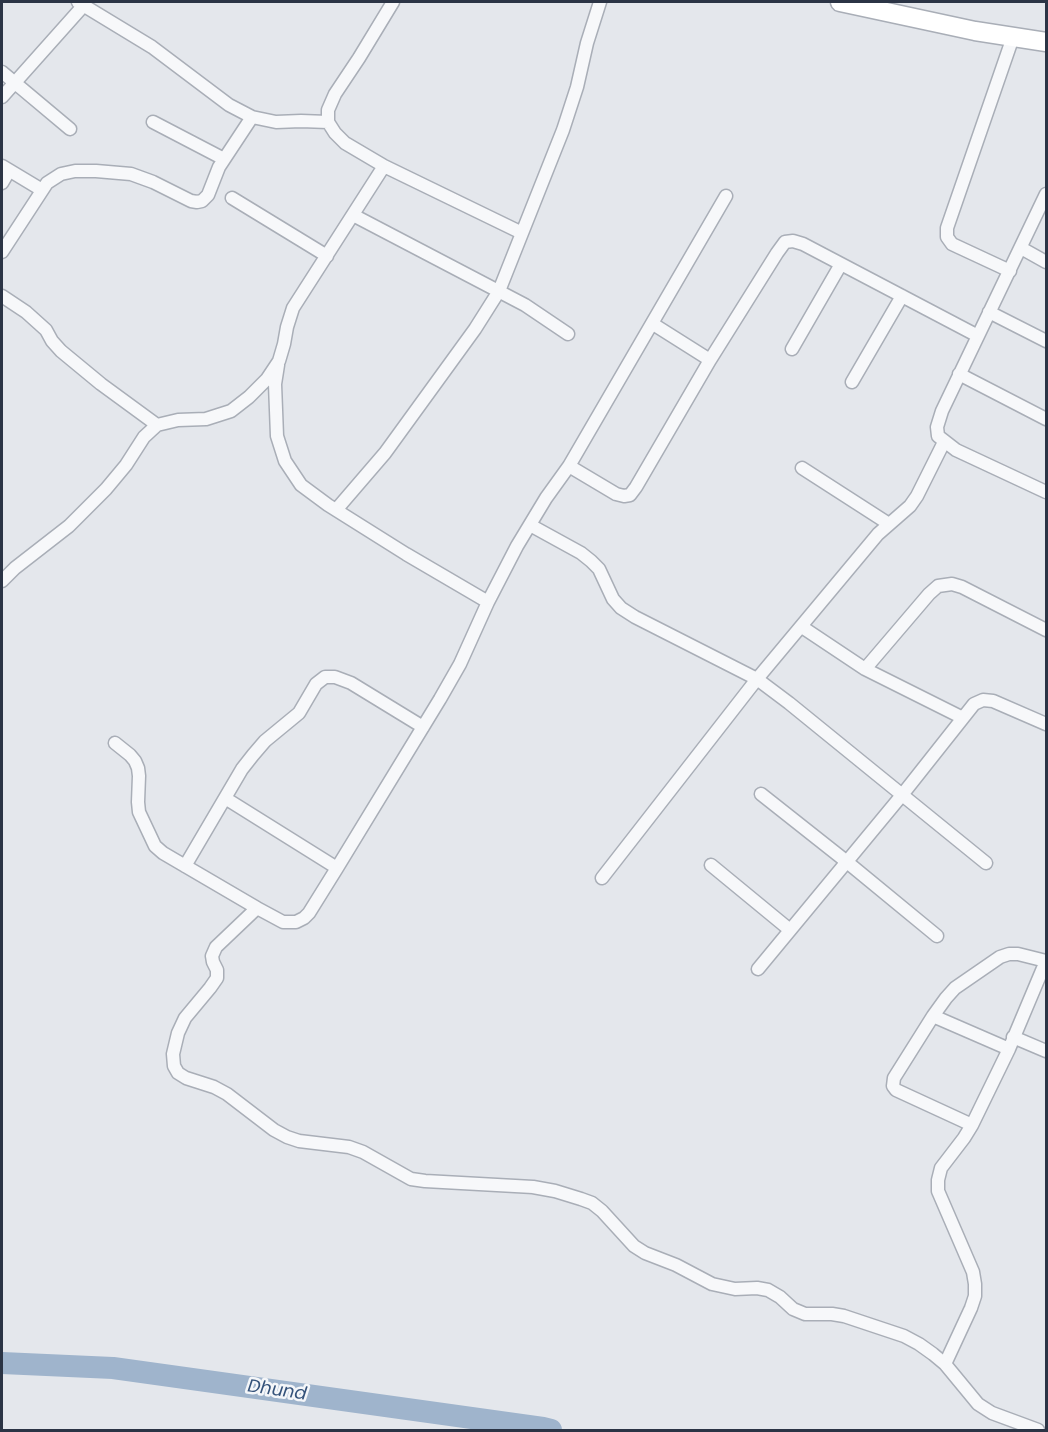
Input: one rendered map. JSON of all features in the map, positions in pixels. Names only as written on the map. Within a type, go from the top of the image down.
[{"type":"street","points":[[393,2],[335,94],[328,110],[328,122],[345,143],[384,166],[522,233]]},
{"type":"street","points":[[336,510],[385,453],[475,329],[499,291],[563,130],[600,2]]},
{"type":"street","points":[[840,2],[975,31],[1047,42]]},
{"type":"street","points":[[2,97],[81,3],[152,47],[229,105],[252,117],[276,122],[328,122]]},
{"type":"street","points":[[1010,271],[952,244],[947,237],[946,228],[1013,37]]},
{"type":"street","points":[[2,72],[70,129]]},
{"type":"street","points":[[3,246],[47,183],[61,174],[75,171],[131,174],[197,202],[202,201],[208,195],[219,167],[252,117]]},
{"type":"street","points":[[153,122],[224,159]]},
{"type":"street","points":[[384,166],[293,308],[275,384],[277,436],[285,461],[301,485],[406,554],[488,602]]},
{"type":"street","points":[[2,183],[5,169],[42,190]]},
{"type":"street","points":[[1047,194],[959,374],[937,427],[938,436],[956,450],[1047,492]]},
{"type":"street","points":[[115,743],[130,755],[138,768],[139,812],[155,846],[257,909],[283,921],[296,922],[304,918],[440,699],[460,664],[517,546],[569,466],[726,196]]},
{"type":"street","points":[[232,198],[327,256]]},
{"type":"street","points":[[353,215],[525,305],[568,334]]},
{"type":"street","points":[[569,466],[616,494],[630,495],[710,360],[785,242],[793,241],[802,244],[978,336]]},
{"type":"street","points":[[1021,248],[1047,262]]},
{"type":"street","points":[[792,349],[841,264]]},
{"type":"street","points":[[2,296],[26,312],[46,330],[61,351],[157,425]]},
{"type":"street","points":[[852,382],[902,296]]},
{"type":"street","points":[[989,312],[1047,341]]},
{"type":"street","points":[[653,324],[710,360]]},
{"type":"street","points":[[2,581],[69,526],[106,489],[126,465],[144,436],[157,425],[178,420],[206,419],[231,411],[267,380],[279,361]]},
{"type":"street","points":[[959,374],[1047,419]]},
{"type":"street","points":[[602,878],[757,679],[878,534],[900,516],[917,496],[944,442]]},
{"type":"street","points":[[802,468],[889,524]]},
{"type":"street","points":[[530,525],[591,561],[605,578],[613,600],[621,608],[757,679],[986,863]]},
{"type":"street","points":[[865,669],[928,594],[938,586],[952,584],[962,587],[1047,630]]},
{"type":"street","points":[[802,627],[865,669],[963,718]]},
{"type":"street","points":[[185,866],[252,754],[299,713],[316,684],[324,677],[335,677],[351,683],[423,727]]},
{"type":"street","points":[[758,969],[974,704],[983,700],[993,701],[1047,724]]},
{"type":"street","points":[[761,794],[937,936]]},
{"type":"street","points":[[225,798],[337,868]]},
{"type":"street","points":[[711,865],[790,930]]},
{"type":"street","points":[[257,909],[216,947],[212,956],[217,978],[185,1018],[178,1033],[173,1054],[174,1066],[178,1073],[214,1087],[287,1137],[299,1141],[349,1147],[363,1152],[411,1179],[425,1182],[533,1187],[555,1191],[591,1203],[602,1211],[634,1246],[712,1284],[725,1288],[768,1290],[793,1309],[805,1314],[844,1316],[904,1336],[945,1364],[978,1404],[992,1413],[1038,1431]]},
{"type":"street","points":[[945,1364],[971,1308],[975,1296],[975,1284],[973,1272],[938,1191],[941,1168],[972,1125],[1047,961],[1009,954],[1000,957],[955,988],[933,1016],[894,1078],[893,1086],[896,1090],[972,1125]]},
{"type":"street","points":[[933,1016],[1011,1043],[1047,1051]]},
{"type":"waterway","name":"Dhund","points":[[2,1363],[113,1368],[551,1430]]}]
